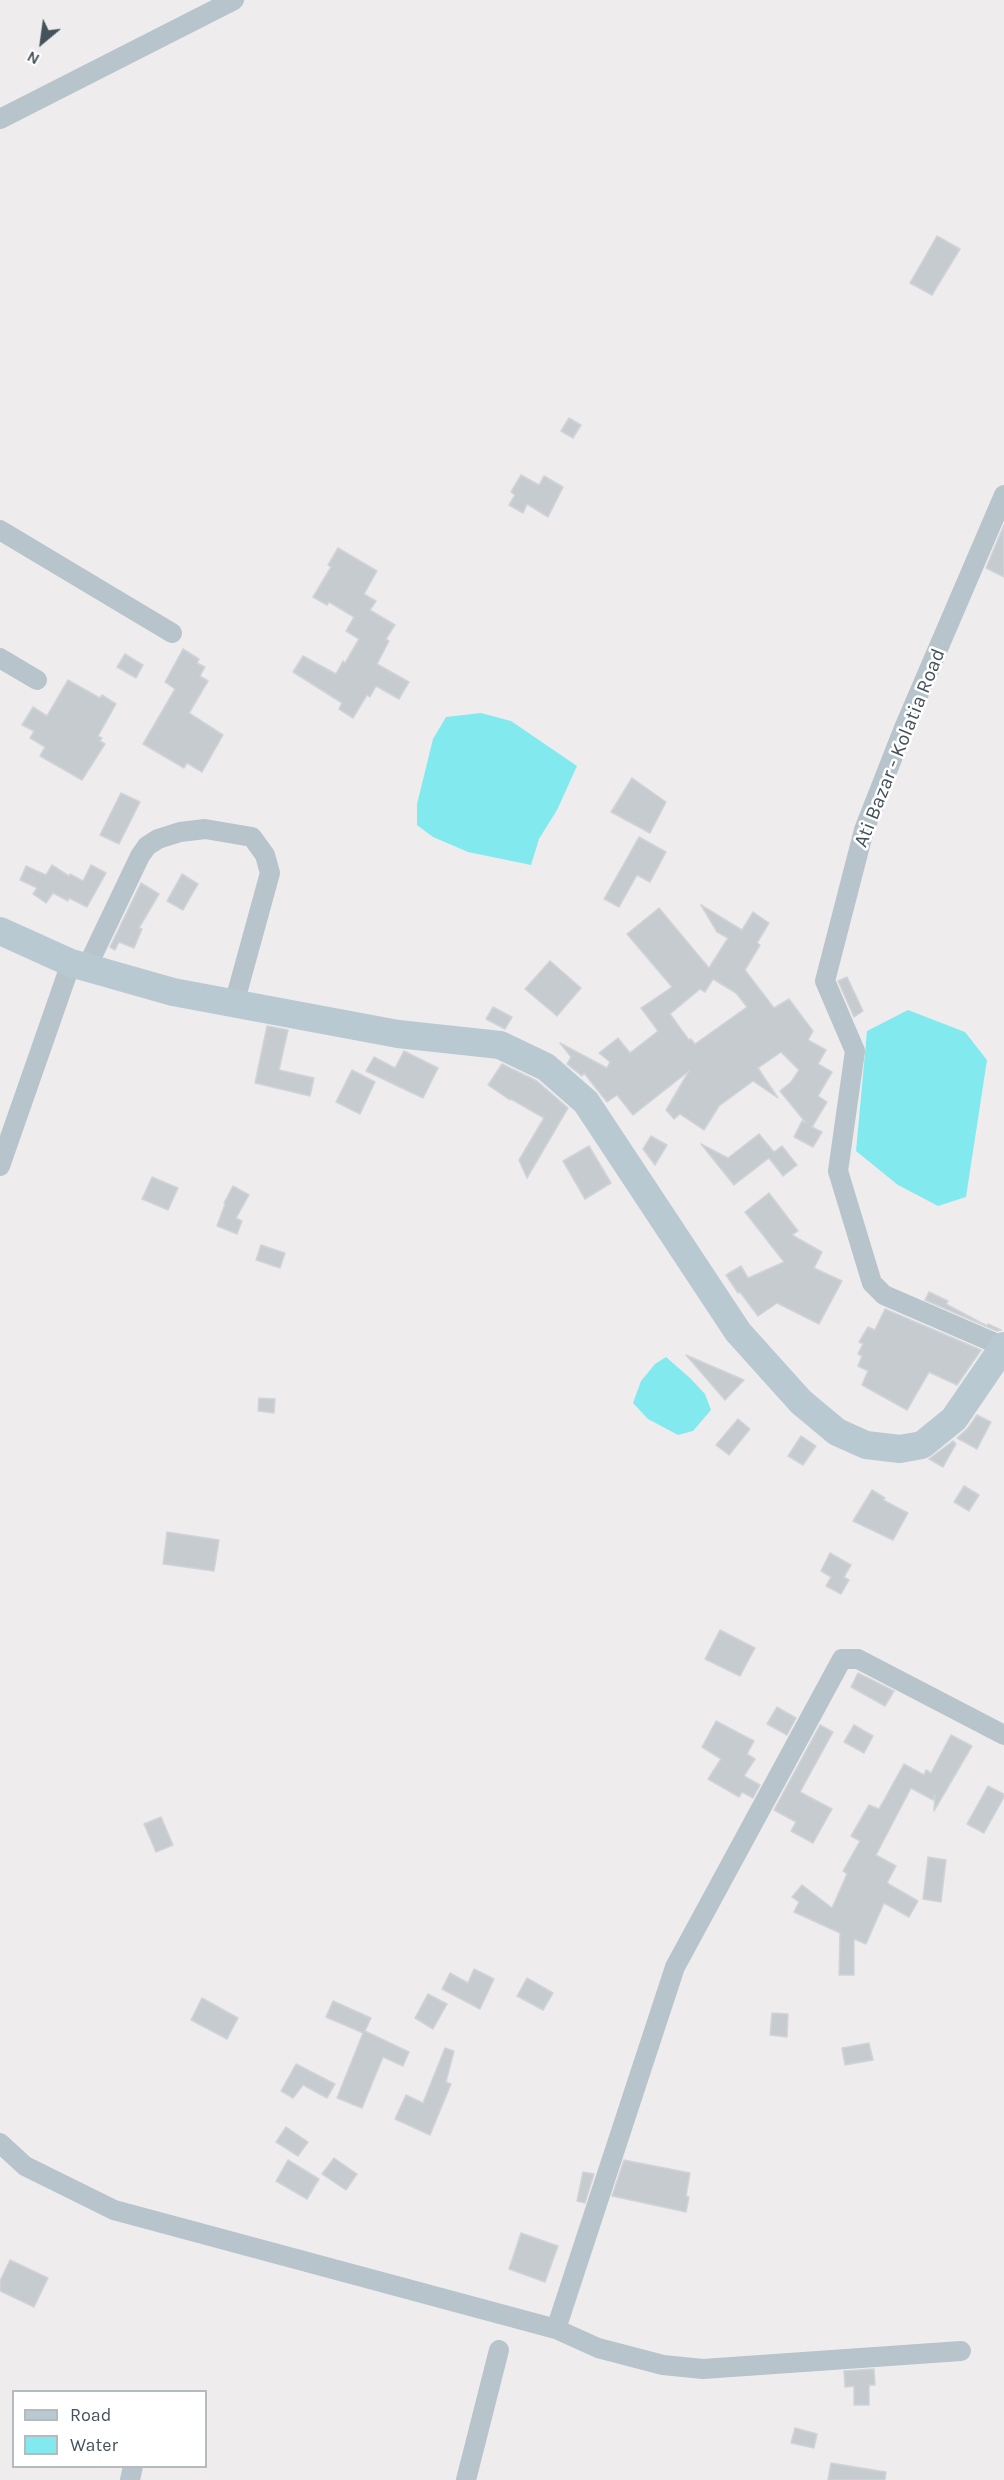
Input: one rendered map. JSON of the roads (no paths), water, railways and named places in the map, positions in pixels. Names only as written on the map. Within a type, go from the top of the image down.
[{"type":"main road","points":[[0,931],[79,965],[173,992],[398,1034],[500,1045],[546,1067],[586,1102],[738,1332],[801,1402],[837,1432],[866,1445],[900,1449],[922,1445],[954,1419],[1003,1346]]},
{"type":"street","points":[[0,119],[234,0]]},
{"type":"street","name":"Ati Bazar - Kolatia Road","points":[[1003,1346],[884,1295],[872,1283],[838,1171],[855,1051],[825,981],[864,830],[1004,495]]},
{"type":"street","points":[[0,530],[172,633]]},
{"type":"street","points":[[0,658],[37,680]]},
{"type":"street","points":[[0,1166],[79,965],[140,856],[147,846],[159,839],[180,832],[205,829],[252,837],[265,855],[270,873],[234,1004]]},
{"type":"street","points":[[556,2329],[675,1967],[842,1659],[858,1659],[1004,1735]]},
{"type":"street","points":[[0,2143],[25,2166],[114,2210],[556,2329],[598,2348],[663,2365],[703,2369],[961,2351]]},
{"type":"street","points":[[466,2480],[499,2350]]},
{"type":"water","points":[[481,713],[511,721],[577,766],[557,810],[539,839],[531,865],[468,852],[433,837],[417,825],[417,804],[433,739],[446,717]]},
{"type":"water","points":[[908,1010],[965,1032],[987,1060],[966,1197],[938,1206],[898,1185],[856,1151],[867,1031]]},
{"type":"water","points":[[666,1357],[705,1394],[711,1410],[693,1431],[678,1435],[648,1419],[633,1403],[641,1381],[655,1364]]}]
